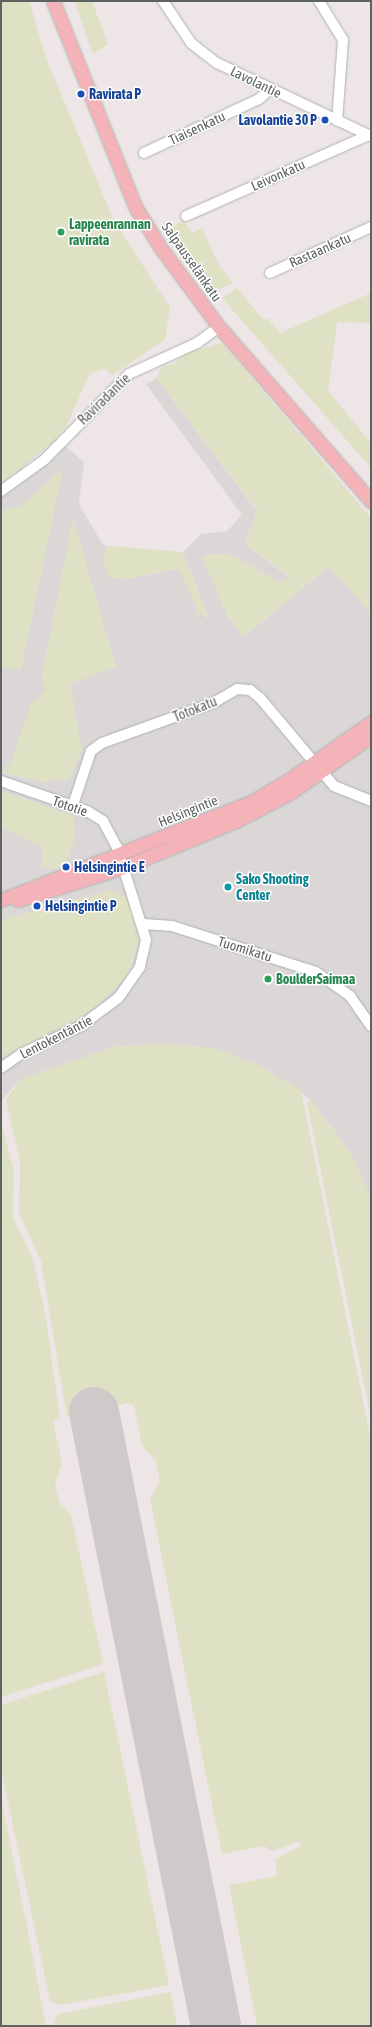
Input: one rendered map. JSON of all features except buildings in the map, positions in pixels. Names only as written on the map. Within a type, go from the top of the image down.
[{"type":"main road","name":"Salpausselänkatu","points":[[53,1],[136,208],[160,248],[219,327],[371,501]]},
{"type":"main road","name":"Helsingintie","points":[[1,902],[119,854],[229,812],[318,768],[371,722]]},
{"type":"main road","name":"Helsingintie","points":[[1,902],[45,894],[124,867],[238,820],[318,768],[371,736]]},
{"type":"street","name":"Lavolantie","points":[[163,1],[179,27],[196,47],[217,63],[337,121],[370,135]]},
{"type":"street","points":[[319,1],[343,40],[337,121]]},
{"type":"street","name":"Tiaisenkatu","points":[[144,153],[259,99],[270,89]]},
{"type":"street","name":"Leivonkatu","points":[[186,216],[370,135]]},
{"type":"street","name":"Rastaankatu","points":[[270,273],[371,227]]},
{"type":"street","name":"Raviradantie","points":[[1,491],[44,460],[129,374],[197,342],[219,327]]},
{"type":"street","name":"Totokatu","points":[[73,805],[91,751],[102,744],[213,703],[237,689],[250,690],[260,698],[318,768]]},
{"type":"street","points":[[318,768],[341,790],[371,801]]},
{"type":"street","name":"Tototie","points":[[1,781],[73,805],[104,822],[119,854]]},
{"type":"street","name":"Lentokentäntie","points":[[1,1068],[21,1054],[81,1026],[118,998],[140,967],[145,954],[144,924],[119,854]]},
{"type":"street","name":"Tuomikatu","points":[[144,924],[172,926],[316,972],[350,996],[371,1026]]},
{"type":"shaded area","points":[[156,378],[257,511],[245,544],[290,578],[281,582],[227,554],[243,637],[330,566],[371,613],[371,1198],[350,1152],[310,1099],[260,1066],[218,1049],[22,1078],[1,1101],[1,484],[39,457],[56,438],[84,462],[79,504],[103,545],[108,546],[103,559],[127,579],[180,568],[199,613],[209,619],[183,552],[201,534],[227,531],[242,515],[146,384]]},
{"type":"green space","name":"Lappeenrannan ravirata","points":[[1,1],[29,1],[46,58],[114,221],[170,307],[165,340],[112,375],[105,369],[90,373],[67,425],[52,443],[1,484]]},
{"type":"green space","points":[[74,1],[92,1],[108,44],[93,54]]},
{"type":"green space","points":[[183,220],[193,233],[202,228],[219,265],[233,283],[213,293],[168,230]]},
{"type":"green space","points":[[237,288],[263,319],[268,319],[280,333],[371,293],[371,323],[337,322],[328,391],[371,443],[371,468],[222,298]]},
{"type":"green space","points":[[222,343],[371,518],[371,613],[329,567],[243,637],[228,617],[202,558],[209,554],[227,554],[281,582],[290,577],[245,544],[257,510],[156,378],[162,367],[175,363],[185,354]]},
{"type":"green space","points":[[63,468],[21,670],[1,667],[1,511],[22,505]]},
{"type":"green space","points":[[73,518],[116,667],[70,684],[82,750],[69,779],[44,782],[2,773],[12,760],[31,704],[45,691],[42,675]]},
{"type":"green space","points":[[108,546],[183,552],[209,620],[199,613],[179,568],[127,579],[109,578],[103,559]]},
{"type":"green space","points":[[1,790],[73,816],[75,840],[65,863],[57,869],[42,867],[42,847],[1,827]]},
{"type":"green space","points":[[110,890],[126,897],[139,933],[138,946],[127,977],[91,1011],[1,1057],[1,920]]},
{"type":"green space","points":[[169,1043],[218,1049],[260,1066],[301,1090],[371,1441],[371,2026],[257,2026],[229,1885],[277,1876],[275,1859],[301,1846],[298,1842],[272,1851],[264,1846],[222,1854],[150,1499],[160,1481],[156,1461],[142,1446],[134,1405],[128,1403],[67,1417],[41,1261],[19,1214],[20,1162],[6,1099],[22,1078],[117,1046]]},
{"type":"green space","points":[[310,1099],[350,1152],[371,1198],[371,1418],[307,1103]]},
{"type":"green space","points":[[1,1121],[14,1171],[13,1217],[33,1259],[46,1318],[60,1419],[53,1421],[62,1463],[55,1484],[59,1502],[71,1515],[103,1664],[1,1697]]},
{"type":"green space","points":[[104,1672],[169,1985],[60,2005],[50,2001],[1,1769],[1,1705]]},
{"type":"green space","points":[[1,1798],[26,1921],[46,2026],[1,2026]]},
{"type":"green space","points":[[170,1992],[177,2026],[55,2026],[54,2020],[59,2014]]},
{"type":"runway","points":[[94,1412],[216,2026]]},
{"type":"place","name":"Ravirata P","points":[[81,94]]},
{"type":"place","name":"Lavolantie 30 P","points":[[325,120]]},
{"type":"place","name":"Lappeenrannan ravirata","points":[[61,232]]},
{"type":"place","name":"Helsingintie E","points":[[66,867]]},
{"type":"place","name":"Sako Shooting Center","points":[[228,887]]},
{"type":"place","name":"Helsingintie P","points":[[37,906]]},
{"type":"place","name":"BoulderSaimaa","points":[[268,979]]}]
